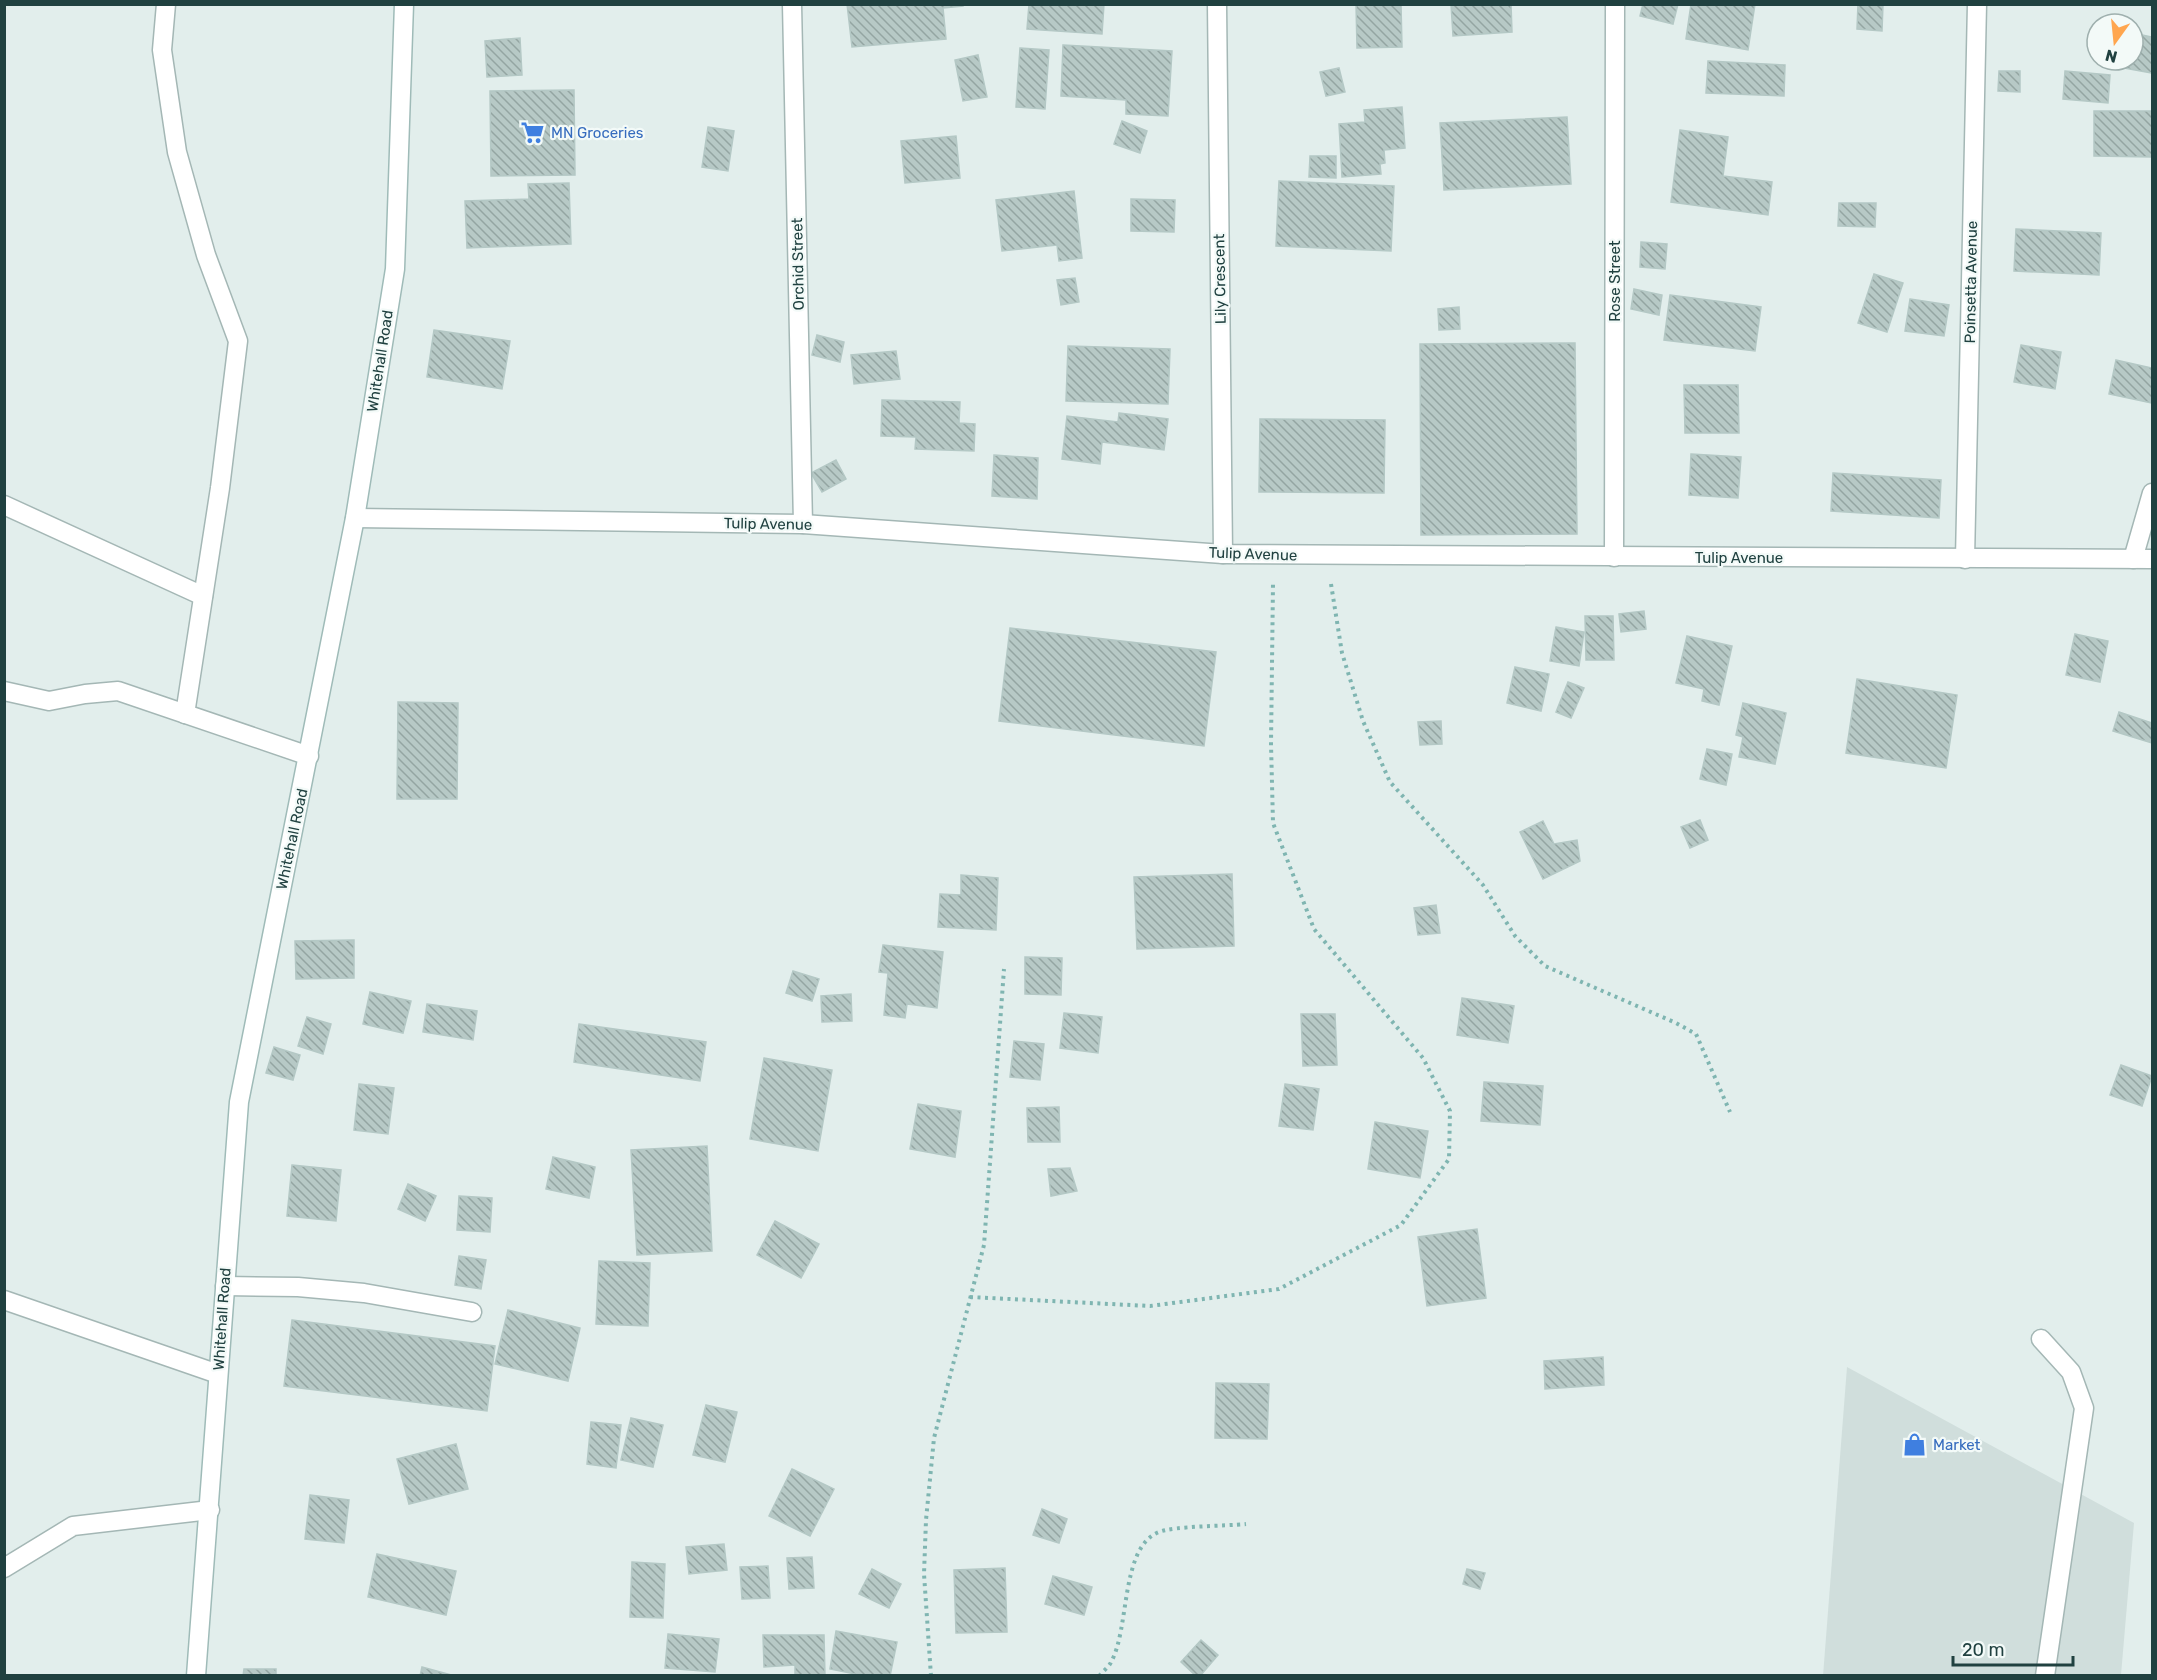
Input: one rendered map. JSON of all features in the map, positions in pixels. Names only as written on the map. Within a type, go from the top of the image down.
[{"type":"street","points":[[166,4],[162,50],[177,152],[206,255],[238,341],[185,714]]},
{"type":"street","name":"Whitehall Road","points":[[196,1676],[239,1102],[355,518],[395,269],[404,4]]},
{"type":"street","name":"Orchid Street","points":[[792,4],[803,524]]},
{"type":"street","name":"Lily Crescent","points":[[1217,4],[1223,554]]},
{"type":"street","name":"Rose Street","points":[[1614,557],[1615,4]]},
{"type":"street","name":"Poinsetta Avenue","points":[[1965,559],[1977,4]]},
{"type":"street","points":[[2133,559],[2152,493]]},
{"type":"street","points":[[4,505],[203,596]]},
{"type":"street","name":"Tulip Avenue","points":[[355,518],[803,524],[1223,554],[2152,559]]},
{"type":"street","points":[[4,691],[49,701],[118,691],[309,756]]},
{"type":"street","points":[[225,1286],[298,1287],[364,1293],[472,1312]]},
{"type":"street","points":[[4,1300],[218,1374]]},
{"type":"street","points":[[2041,1339],[2071,1372],[2084,1408],[2045,1676]]},
{"type":"street","points":[[4,1568],[73,1526],[210,1510]]},
{"type":"path","points":[[970,1297],[1150,1306],[1279,1289],[1401,1225],[1449,1159],[1450,1111],[1423,1058],[1314,928],[1274,823],[1271,744],[1274,555]]},
{"type":"path","points":[[1326,556],[1341,653],[1363,721],[1390,782],[1483,885],[1515,936],[1545,966],[1676,1023],[1696,1034],[1730,1112]]},
{"type":"path","points":[[931,1676],[924,1574],[926,1520],[934,1438],[984,1245],[1004,969]]},
{"type":"path","points":[[1099,1676],[1111,1663],[1124,1625],[1130,1574],[1140,1549],[1158,1532],[1246,1524]]},
{"type":"shaded area","name":"Market","points":[[1847,1367],[2134,1523],[2121,1675],[1823,1676]]},
{"type":"building","points":[[847,4],[963,4],[963,6],[943,8],[946,39],[852,47]]},
{"type":"building","points":[[1029,4],[1104,4],[1102,34],[1027,29]]},
{"type":"building","points":[[1356,4],[1401,4],[1402,47],[1357,48]]},
{"type":"building","points":[[1451,4],[1511,4],[1512,32],[1453,36]]},
{"type":"building","points":[[1643,4],[1678,4],[1673,24],[1640,16]]},
{"type":"building","points":[[1691,4],[1755,4],[1748,50],[1686,39]]},
{"type":"building","points":[[1858,4],[1883,4],[1882,31],[1857,29]]},
{"type":"building","points":[[2145,36],[2152,37],[2152,73],[2145,72]]},
{"type":"building","points":[[520,38],[522,75],[487,77],[485,41]]},
{"type":"building","points":[[1063,45],[1172,51],[1168,116],[1126,114],[1126,100],[1061,96]]},
{"type":"building","points":[[1020,48],[1049,50],[1045,109],[1016,107]]},
{"type":"building","points":[[978,55],[987,97],[963,101],[955,60]]},
{"type":"building","points":[[1708,61],[1785,65],[1784,96],[1706,93]]},
{"type":"building","points":[[1339,68],[1345,92],[1326,96],[1320,72]]},
{"type":"building","points":[[1999,71],[2020,71],[2020,92],[1998,91]]},
{"type":"building","points":[[2065,71],[2110,75],[2108,103],[2063,99]]},
{"type":"building","name":"MN Groceries","points":[[574,90],[575,175],[491,176],[490,91]]},
{"type":"building","points":[[1402,107],[1405,148],[1384,150],[1385,163],[1380,164],[1381,174],[1342,177],[1339,124],[1365,122],[1364,110]]},
{"type":"building","points":[[2094,111],[2152,111],[2152,157],[2094,156]]},
{"type":"building","points":[[1567,117],[1571,184],[1444,190],[1440,123]]},
{"type":"building","points":[[1122,121],[1147,131],[1140,153],[1114,144]]},
{"type":"building","points":[[708,127],[734,131],[728,171],[702,167]]},
{"type":"building","points":[[1680,130],[1728,137],[1723,176],[1772,182],[1768,215],[1671,202]]},
{"type":"building","points":[[956,136],[960,178],[905,183],[901,141]]},
{"type":"building","points":[[1310,156],[1336,156],[1336,178],[1309,177]]},
{"type":"building","points":[[1279,181],[1394,186],[1391,251],[1276,246]]},
{"type":"building","points":[[569,183],[571,244],[467,248],[465,201],[529,199],[528,184]]},
{"type":"building","points":[[1074,191],[1082,258],[1059,261],[1057,245],[1002,251],[996,200]]},
{"type":"building","points":[[1131,199],[1175,200],[1174,232],[1131,231]]},
{"type":"building","points":[[1839,203],[1876,203],[1875,227],[1838,226]]},
{"type":"building","points":[[2016,229],[2101,233],[2099,275],[2014,271]]},
{"type":"building","points":[[1641,242],[1667,244],[1665,269],[1640,267]]},
{"type":"building","points":[[1874,274],[1903,283],[1887,332],[1858,323]]},
{"type":"building","points":[[1075,278],[1079,302],[1061,305],[1057,280]]},
{"type":"building","points":[[1634,289],[1662,295],[1659,315],[1631,309]]},
{"type":"building","points":[[1670,295],[1761,307],[1755,351],[1664,340]]},
{"type":"building","points":[[1910,299],[1949,305],[1944,336],[1905,331]]},
{"type":"building","points":[[1459,307],[1460,329],[1439,330],[1438,309]]},
{"type":"building","points":[[434,330],[510,341],[502,389],[427,377]]},
{"type":"building","points":[[817,335],[844,342],[840,362],[812,355]]},
{"type":"building","points":[[1575,343],[1577,534],[1421,535],[1420,344]]},
{"type":"building","points":[[2021,345],[2061,352],[2055,389],[2014,382]]},
{"type":"building","points":[[1068,346],[1170,349],[1168,404],[1066,401]]},
{"type":"building","points":[[896,351],[900,379],[854,384],[851,355]]},
{"type":"building","points":[[2116,360],[2152,368],[2152,403],[2109,394]]},
{"type":"building","points":[[1684,385],[1738,385],[1739,433],[1685,433]]},
{"type":"building","points":[[882,400],[960,402],[959,423],[975,424],[974,451],[915,449],[916,437],[881,436]]},
{"type":"building","points":[[1119,413],[1168,419],[1164,450],[1102,442],[1100,464],[1062,459],[1067,416],[1118,422]]},
{"type":"building","points":[[1260,419],[1385,420],[1384,493],[1259,492]]},
{"type":"building","points":[[1691,454],[1741,457],[1738,498],[1689,495]]},
{"type":"building","points":[[994,455],[1038,458],[1037,499],[992,496]]},
{"type":"building","points":[[836,460],[846,479],[822,492],[811,473]]},
{"type":"building","points":[[1833,473],[1941,480],[1939,518],[1831,511]]},
{"type":"building","points":[[1644,611],[1646,629],[1621,632],[1619,614]]},
{"type":"building","points":[[1585,616],[1613,616],[1614,660],[1586,660]]},
{"type":"building","points":[[1556,627],[1584,632],[1579,666],[1550,661]]},
{"type":"building","points":[[1010,628],[1216,652],[1204,746],[999,721]]},
{"type":"building","points":[[2075,634],[2108,641],[2100,682],[2066,675]]},
{"type":"building","points":[[1687,636],[1732,646],[1719,705],[1702,701],[1704,689],[1676,683]]},
{"type":"building","points":[[1515,667],[1549,674],[1541,711],[1507,703]]},
{"type":"building","points":[[1857,679],[1957,695],[1946,768],[1846,753]]},
{"type":"building","points":[[1568,682],[1584,688],[1571,718],[1556,712]]},
{"type":"building","points":[[398,702],[458,703],[457,799],[397,799]]},
{"type":"building","points":[[1743,703],[1786,713],[1775,764],[1739,757],[1743,737],[1736,735]]},
{"type":"building","points":[[2119,712],[2152,723],[2152,743],[2113,731]]},
{"type":"building","points":[[1441,721],[1442,744],[1420,745],[1418,722]]},
{"type":"building","points":[[1707,749],[1732,754],[1726,785],[1700,779]]},
{"type":"building","points":[[1700,820],[1708,840],[1690,848],[1681,827]]},
{"type":"building","points":[[1543,821],[1554,844],[1577,840],[1580,861],[1543,879],[1520,832]]},
{"type":"building","points":[[1232,874],[1234,946],[1137,949],[1134,877]]},
{"type":"building","points":[[961,875],[998,878],[996,930],[938,927],[940,894],[961,895]]},
{"type":"building","points":[[1436,905],[1440,933],[1418,935],[1414,908]]},
{"type":"building","points":[[354,940],[354,978],[296,979],[295,941]]},
{"type":"building","points":[[883,945],[943,952],[937,1008],[907,1004],[905,1018],[884,1015],[888,973],[879,972]]},
{"type":"building","points":[[1025,957],[1062,958],[1061,995],[1025,994]]},
{"type":"building","points":[[793,971],[819,979],[812,1001],[786,993]]},
{"type":"building","points":[[370,992],[411,1001],[403,1033],[363,1024]]},
{"type":"building","points":[[851,994],[852,1021],[822,1022],[821,996]]},
{"type":"building","points":[[1462,998],[1514,1006],[1508,1043],[1457,1035]]},
{"type":"building","points":[[427,1004],[477,1011],[473,1040],[423,1032]]},
{"type":"building","points":[[1064,1013],[1102,1017],[1098,1053],[1060,1048]]},
{"type":"building","points":[[1301,1014],[1335,1014],[1337,1065],[1303,1066]]},
{"type":"building","points":[[307,1017],[331,1024],[323,1054],[298,1046]]},
{"type":"building","points":[[579,1024],[706,1042],[700,1081],[574,1062]]},
{"type":"building","points":[[1014,1041],[1044,1044],[1040,1080],[1010,1077]]},
{"type":"building","points":[[274,1047],[300,1055],[293,1080],[266,1073]]},
{"type":"building","points":[[764,1058],[832,1070],[818,1151],[750,1139]]},
{"type":"building","points":[[2121,1065],[2152,1076],[2142,1106],[2110,1095]]},
{"type":"building","points":[[1484,1082],[1543,1086],[1540,1125],[1481,1121]]},
{"type":"building","points":[[359,1084],[394,1088],[388,1134],[354,1130]]},
{"type":"building","points":[[1285,1084],[1319,1089],[1313,1130],[1279,1126]]},
{"type":"building","points":[[918,1104],[961,1111],[955,1157],[910,1149]]},
{"type":"building","points":[[1059,1107],[1060,1142],[1028,1142],[1027,1108]]},
{"type":"building","points":[[1375,1122],[1428,1131],[1420,1178],[1368,1169]]},
{"type":"building","points":[[707,1146],[712,1251],[637,1255],[631,1150]]},
{"type":"building","points":[[553,1157],[595,1167],[589,1198],[546,1189]]},
{"type":"building","points":[[292,1165],[341,1170],[336,1221],[287,1216]]},
{"type":"building","points":[[1070,1168],[1077,1191],[1051,1196],[1048,1169]]},
{"type":"building","points":[[408,1184],[436,1196],[425,1221],[398,1209]]},
{"type":"building","points":[[459,1196],[492,1198],[490,1232],[457,1230]]},
{"type":"building","points":[[775,1221],[819,1244],[801,1278],[757,1255]]},
{"type":"building","points":[[1477,1229],[1486,1298],[1427,1306],[1418,1237]]},
{"type":"building","points":[[459,1256],[486,1260],[481,1289],[455,1285]]},
{"type":"building","points":[[599,1261],[650,1263],[648,1326],[596,1324]]},
{"type":"building","points":[[508,1310],[580,1328],[568,1381],[495,1364]]},
{"type":"building","points":[[292,1320],[495,1346],[487,1411],[284,1386]]},
{"type":"building","points":[[1603,1357],[1604,1385],[1545,1389],[1544,1361]]},
{"type":"building","points":[[1216,1383],[1269,1384],[1267,1439],[1215,1438]]},
{"type":"building","points":[[706,1405],[737,1412],[725,1462],[693,1455]]},
{"type":"building","points":[[631,1418],[663,1425],[653,1467],[621,1460]]},
{"type":"building","points":[[591,1422],[621,1425],[616,1468],[587,1464]]},
{"type":"building","points":[[456,1444],[468,1489],[409,1504],[397,1459]]},
{"type":"building","points":[[792,1469],[834,1489],[810,1536],[769,1516]]},
{"type":"building","points":[[310,1495],[349,1500],[344,1543],[305,1539]]},
{"type":"building","points":[[1042,1509],[1067,1519],[1059,1543],[1033,1535]]},
{"type":"building","points":[[724,1544],[727,1570],[689,1574],[686,1547]]},
{"type":"building","points":[[377,1554],[456,1571],[446,1615],[368,1597]]},
{"type":"building","points":[[812,1557],[814,1588],[789,1589],[787,1558]]},
{"type":"building","points":[[632,1562],[665,1564],[663,1618],[630,1617]]},
{"type":"building","points":[[768,1566],[770,1598],[742,1599],[740,1567]]},
{"type":"building","points":[[1005,1568],[1007,1632],[956,1633],[954,1570]]},
{"type":"building","points":[[872,1569],[901,1584],[889,1608],[859,1594]]},
{"type":"building","points":[[1467,1569],[1485,1573],[1480,1589],[1463,1584]]},
{"type":"building","points":[[1053,1576],[1092,1587],[1084,1615],[1045,1604]]},
{"type":"building","points":[[836,1631],[897,1642],[890,1676],[865,1676],[830,1669]]},
{"type":"building","points":[[668,1634],[719,1639],[715,1672],[665,1668]]},
{"type":"building","points":[[763,1635],[824,1635],[825,1676],[795,1676],[795,1665],[764,1667]]},
{"type":"building","points":[[1201,1640],[1218,1655],[1200,1676],[1196,1676],[1181,1662]]},
{"type":"building","points":[[422,1667],[455,1676],[420,1676]]},
{"type":"building","points":[[244,1669],[276,1669],[276,1676],[243,1676]]},
{"type":"place","name":"MN Groceries","points":[[533,133]]},
{"type":"place","name":"Market","points":[[1915,1445]]}]
